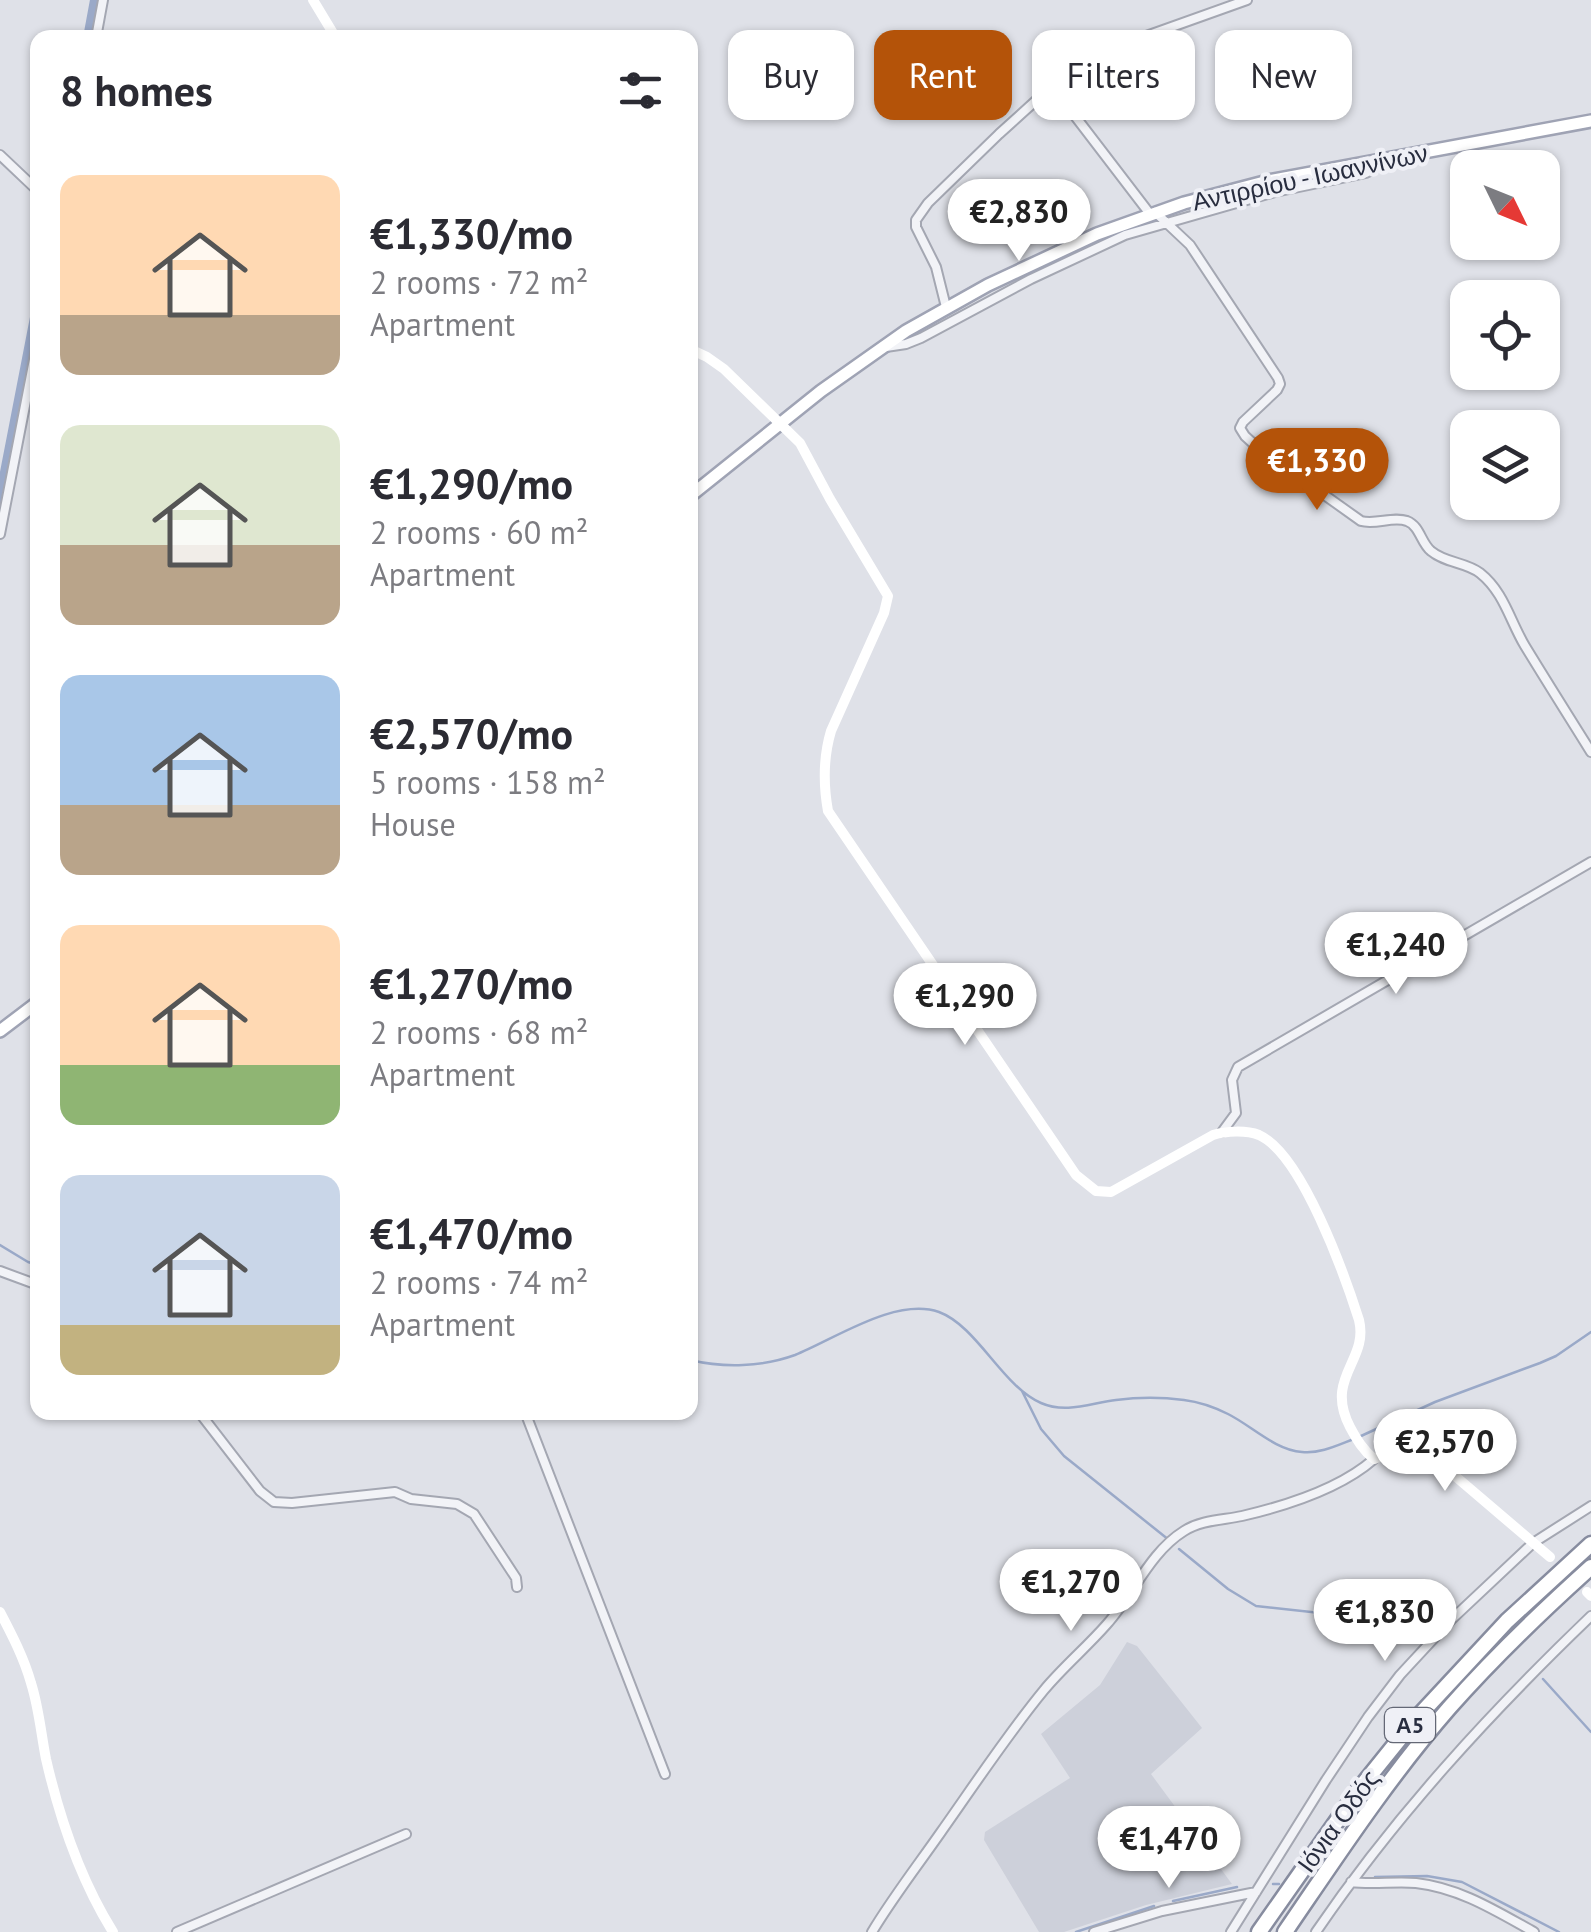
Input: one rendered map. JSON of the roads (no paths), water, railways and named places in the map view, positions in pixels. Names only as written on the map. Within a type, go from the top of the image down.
[{"type":"highway","name":"Ιόνια Οδός","points":[[1260,1932],[1360,1788],[1414,1721],[1507,1622],[1591,1544]]},
{"type":"highway","name":"Ιόνια Οδός","points":[[1285,1932],[1388,1784],[1448,1710],[1525,1629],[1591,1568]]},
{"type":"main road","name":"Αντιρρίου - Ιωαννίνων","points":[[698,490],[881,348],[946,307],[1062,249],[1152,213],[1268,181],[1591,121]]},
{"type":"main road","points":[[0,1032],[30,1008]]},
{"type":"street","points":[[97,30],[103,0]]},
{"type":"street","points":[[312,0],[331,30]]},
{"type":"street","points":[[1164,30],[1247,0]]},
{"type":"street","points":[[946,307],[939,275],[916,220],[928,203],[1032,104]]},
{"type":"street","points":[[1079,120],[1152,213],[1190,245],[1278,378],[1277,390],[1243,422],[1242,432],[1257,447],[1357,518],[1372,524],[1410,522],[1433,553],[1482,574],[1503,600],[1524,644],[1591,752]]},
{"type":"street","points":[[0,154],[30,183]]},
{"type":"street","points":[[881,348],[921,338],[1125,235],[1275,192],[1366,173],[1393,157]]},
{"type":"street","points":[[698,353],[713,360],[782,424],[805,451],[888,596],[831,730],[824,778],[828,812],[1081,1180],[1096,1191],[1116,1191],[1222,1132],[1252,1134],[1269,1142],[1292,1168],[1323,1226],[1362,1328],[1340,1402],[1352,1431],[1374,1459]]},
{"type":"street","points":[[0,534],[30,381]]},
{"type":"street","points":[[1222,1132],[1236,1110],[1232,1080],[1238,1066],[1591,862]]},
{"type":"street","points":[[0,1271],[30,1281]]},
{"type":"street","points":[[205,1420],[260,1491],[274,1502],[395,1492],[411,1499],[446,1502],[470,1510],[516,1578],[517,1587]]},
{"type":"street","points":[[528,1420],[665,1774]]},
{"type":"street","points":[[872,1932],[906,1879],[1046,1688],[1107,1624],[1168,1544],[1186,1529],[1252,1514],[1338,1483],[1374,1459],[1404,1451],[1426,1454],[1440,1464],[1550,1557]]},
{"type":"street","points":[[1231,1932],[1336,1764],[1400,1675],[1451,1620],[1533,1544],[1591,1506]]},
{"type":"street","points":[[0,1612],[32,1686],[48,1768],[68,1836],[88,1887],[116,1931]]},
{"type":"street","points":[[1316,1932],[1414,1802],[1532,1673],[1591,1616]]},
{"type":"street","points":[[177,1932],[406,1834]]},
{"type":"street","points":[[1351,1882],[1438,1886],[1485,1904],[1534,1932]]},
{"type":"street","points":[[1094,1932],[1162,1911],[1256,1892]]},
{"type":"waterway","points":[[89,30],[95,0]]},
{"type":"waterway","points":[[0,498],[30,343]]},
{"type":"waterway","points":[[0,1245],[30,1263]]},
{"type":"waterway","points":[[698,1361],[729,1365],[769,1362],[795,1355],[885,1315],[922,1309],[953,1319],[1014,1384],[1050,1406],[1069,1408],[1133,1398],[1176,1399],[1217,1409],[1292,1450],[1315,1452],[1354,1439]]},
{"type":"waterway","points":[[1361,1436],[1435,1402],[1556,1356],[1591,1332]]},
{"type":"waterway","points":[[1022,1391],[1041,1429],[1064,1456],[1169,1540]]},
{"type":"waterway","points":[[1179,1549],[1256,1606],[1439,1626]]},
{"type":"waterway","points":[[1543,1679],[1591,1732]]},
{"type":"waterway","points":[[1375,1877],[1427,1876],[1462,1882],[1559,1932]]},
{"type":"waterway","points":[[1273,1884],[1279,1884]]},
{"type":"waterway","points":[[1173,1901],[1237,1887]]},
{"type":"waterway","points":[[1076,1932],[1154,1906]]}]
